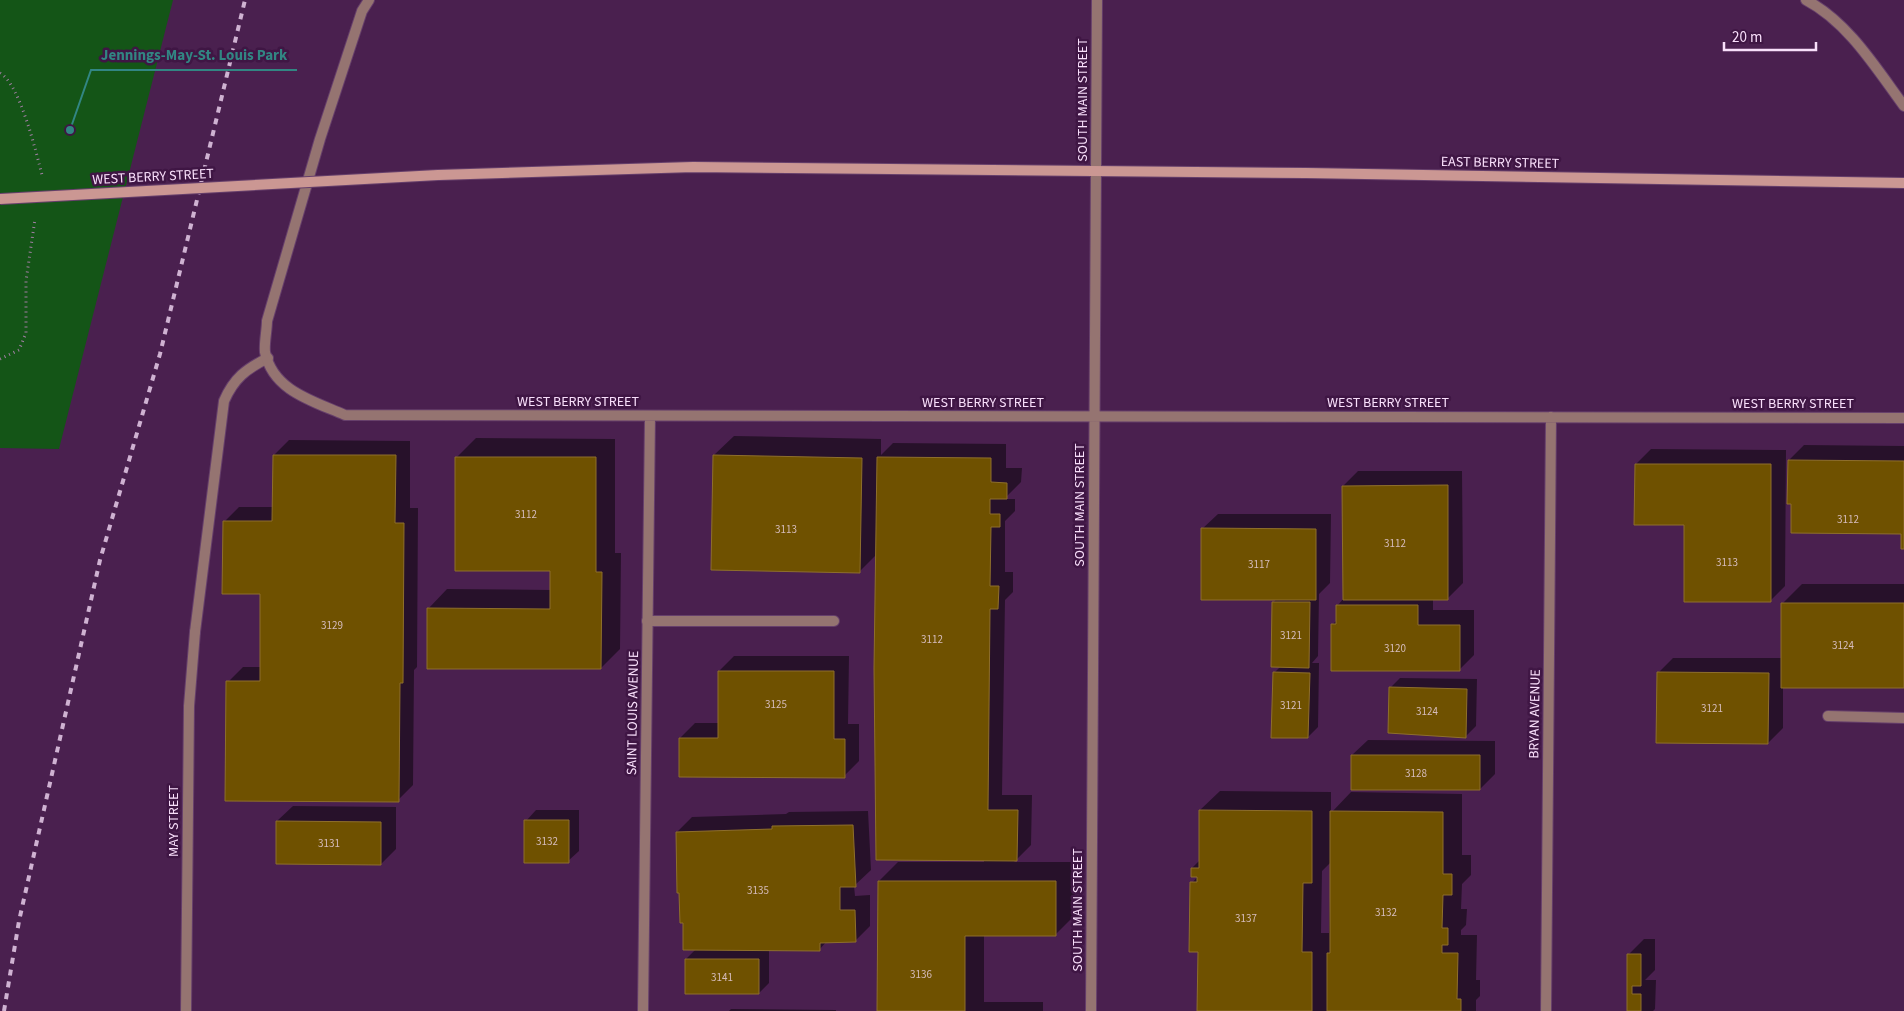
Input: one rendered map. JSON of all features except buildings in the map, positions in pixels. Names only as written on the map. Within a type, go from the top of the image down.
[{"type":"main road","name":"WEST BERRY STREET","points":[[0,199],[438,175],[693,167],[1096,170]]},
{"type":"main road","name":"EAST BERRY STREET","points":[[1096,170],[1904,183]]},
{"type":"street","name":"WEST BERRY STREET","points":[[369,0],[362,11],[320,140],[267,320],[265,352],[276,378],[294,393],[345,415],[1904,418]]},
{"type":"street","name":"SOUTH MAIN STREET","points":[[1091,1011],[1097,0]]},
{"type":"street","points":[[1806,0],[1821,8],[1864,51],[1904,106]]},
{"type":"street","name":"MAY STREET","points":[[186,1011],[189,706],[195,632],[224,401],[231,385],[239,375],[268,358]]},
{"type":"street","name":"SAINT LOUIS AVENUE","points":[[643,1011],[650,416]]},
{"type":"street","name":"BRYAN AVENUE","points":[[1546,1011],[1551,418]]},
{"type":"street","points":[[647,621],[834,621]]},
{"type":"street","points":[[1828,716],[1904,718]]},
{"type":"green space","points":[[0,0],[173,0],[59,449],[0,448]]},
{"type":"railway","points":[[4,1011],[19,921],[100,560],[160,354],[245,0]]},
{"type":"place","name":"Jennings-May-St. Louis Park","points":[[70,130]]}]
